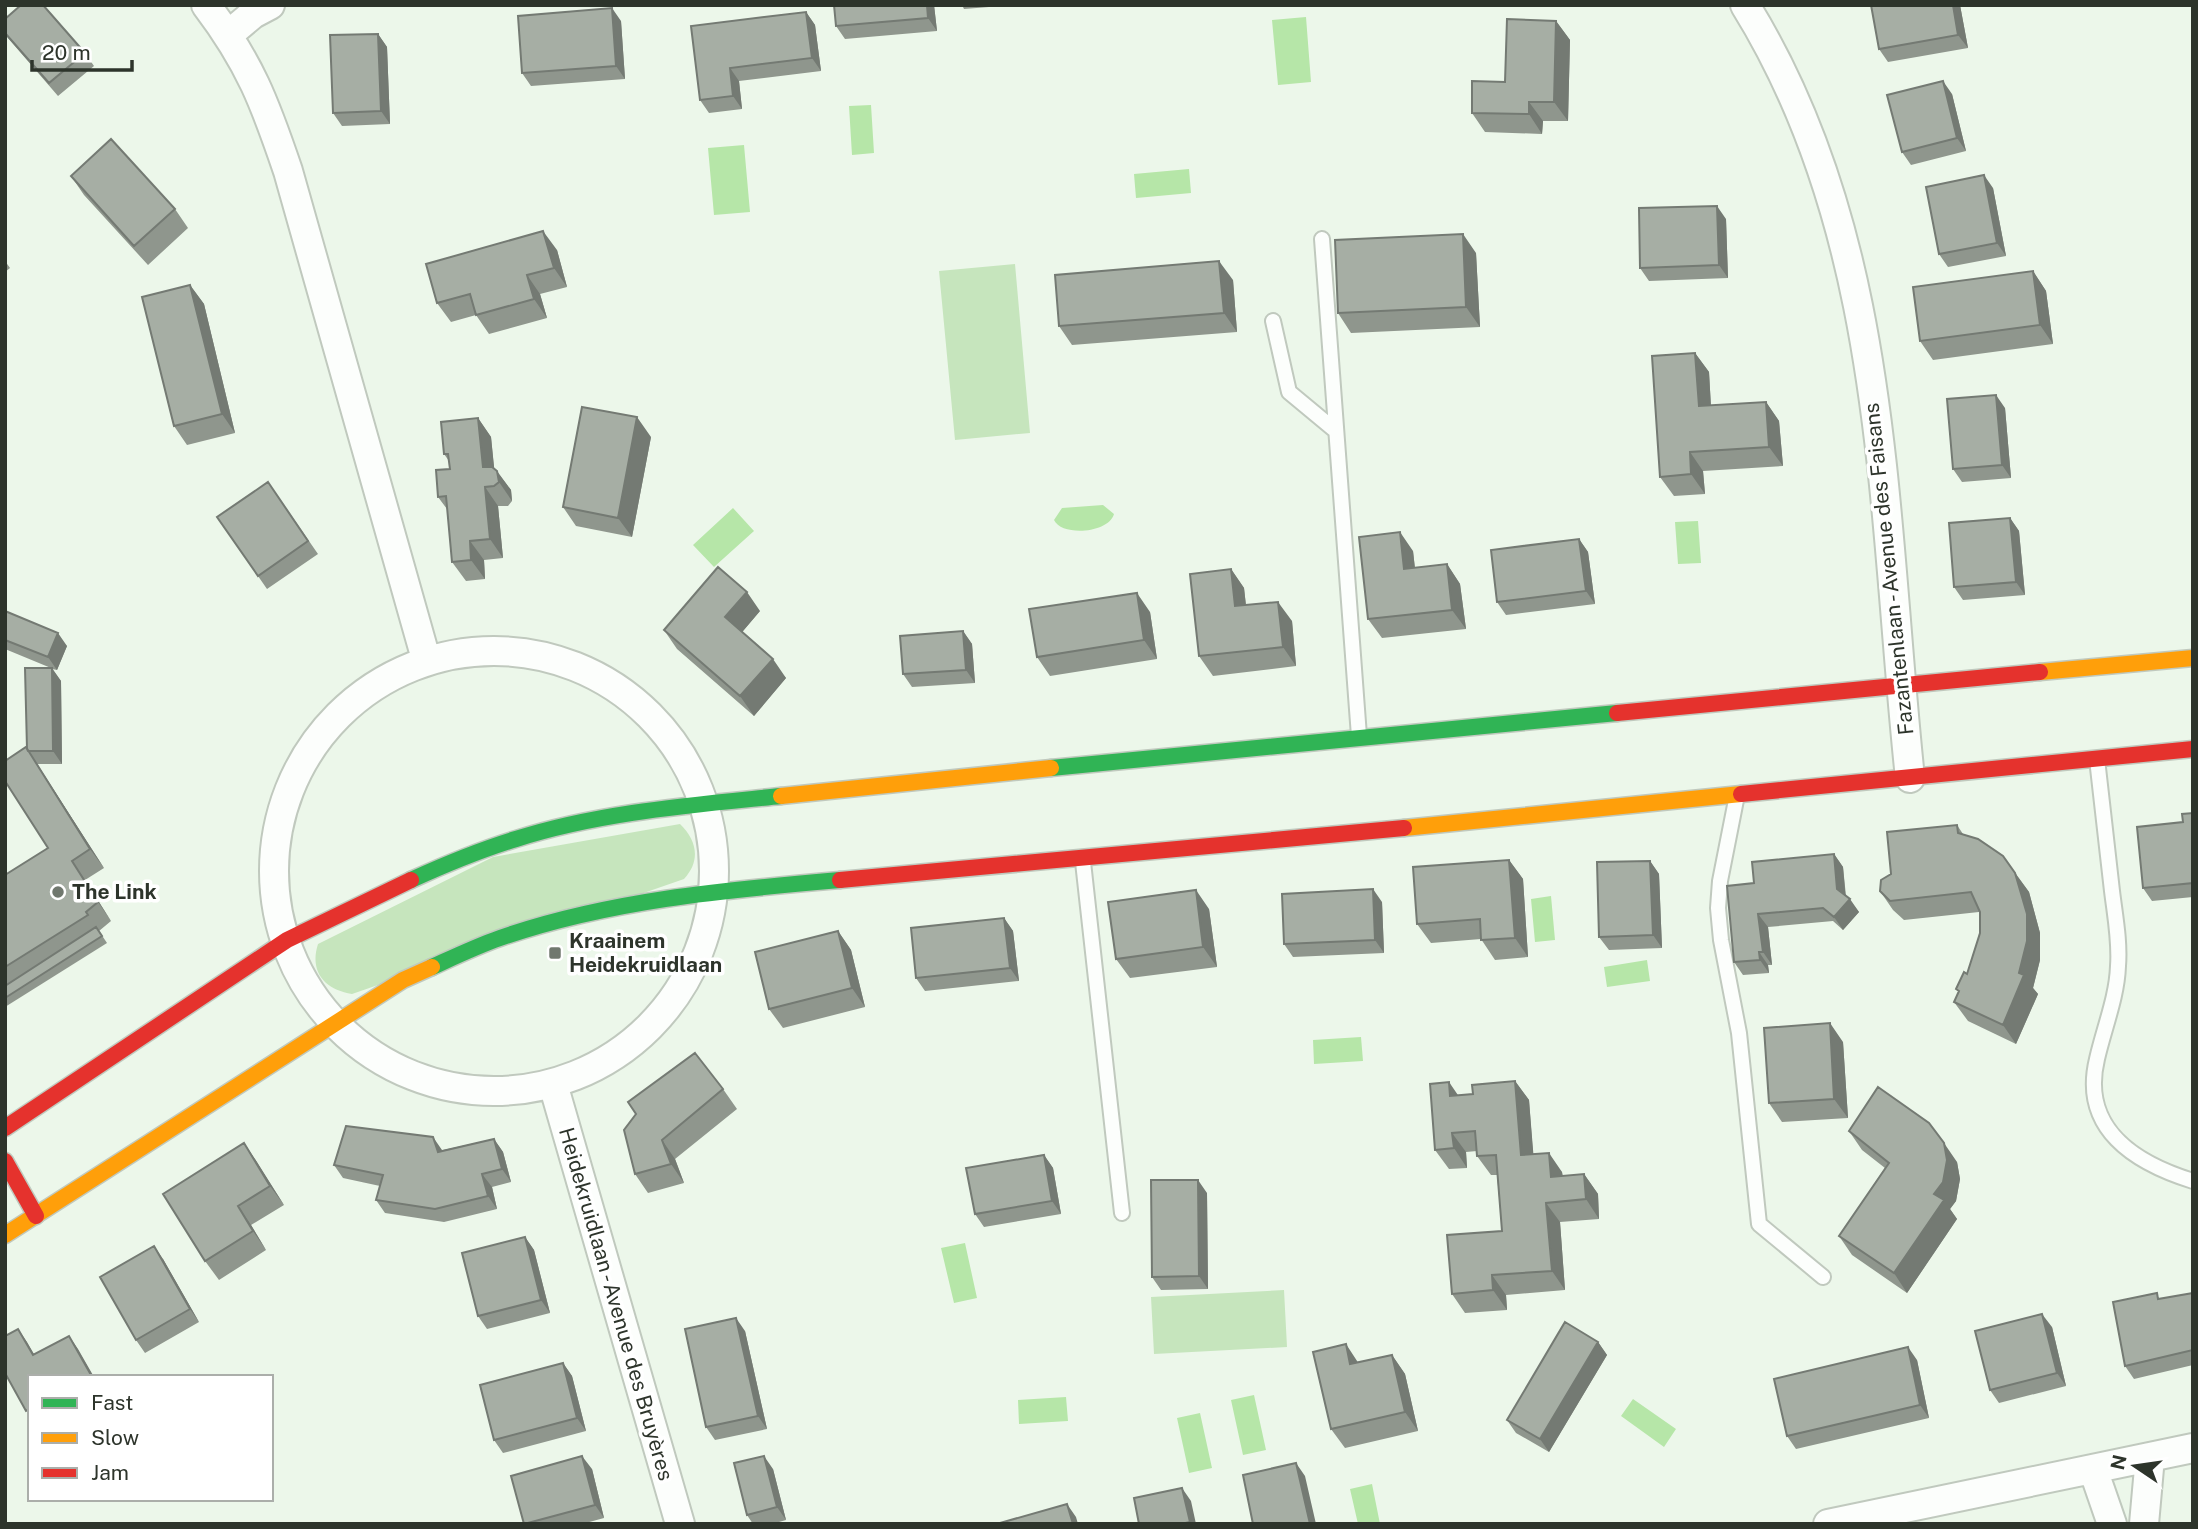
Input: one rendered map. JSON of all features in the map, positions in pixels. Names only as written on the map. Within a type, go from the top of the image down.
[{"type":"street","points":[[206,5],[228,35],[264,97],[288,171],[426,659]]},
{"type":"street","points":[[228,35],[253,13],[270,5]]},
{"type":"street","name":"Fazantenlaan - Avenue des Faisans","points":[[1745,5],[1811,138],[1839,219],[1860,303],[1888,511],[1900,685],[1910,778]]},
{"type":"street","points":[[466,649],[542,654],[605,679],[647,711],[678,750],[702,804],[717,902],[690,974],[659,1019],[624,1050],[586,1073],[553,1084],[524,1090],[457,1089],[403,1073],[366,1049],[334,1022],[309,988],[287,940],[271,868],[284,794],[310,745],[358,695],[426,659],[466,649]]},
{"type":"street","points":[[5,1128],[287,940],[385,891],[451,862],[518,838],[587,821],[702,804],[1359,737],[2193,658]]},
{"type":"street","points":[[5,1235],[403,980],[499,938],[578,915],[715,891],[1083,860],[2193,749]]},
{"type":"street","name":"Heidekruidlaan - Avenue des Bruyères","points":[[553,1084],[680,1524]]},
{"type":"street","points":[[5,1161],[37,1216]]},
{"type":"street","points":[[1828,1524],[2193,1448]]},
{"type":"street","points":[[2144,1524],[2150,1457]]},
{"type":"street","points":[[2093,1469],[2112,1524]]},
{"type":"lane","points":[[1322,239],[1359,737]]},
{"type":"lane","points":[[1273,321],[1289,392],[1336,432]]},
{"type":"lane","points":[[2097,758],[2118,966],[2096,1063],[2094,1092],[2100,1117],[2113,1136],[2136,1157],[2162,1171],[2193,1181]]},
{"type":"lane","points":[[1737,794],[1720,881],[1718,908],[1721,940],[1739,1033],[1759,1224],[1823,1277]]},
{"type":"lane","points":[[1083,860],[1122,1213]]},
{"type":"shaded area","points":[[1306,17],[1311,82],[1278,85],[1272,20]]},
{"type":"shaded area","points":[[871,105],[874,153],[852,155],[849,106]]},
{"type":"shaded area","points":[[744,145],[750,212],[714,215],[708,148]]},
{"type":"shaded area","points":[[1189,169],[1191,193],[1136,198],[1134,174]]},
{"type":"shaded area","points":[[1015,264],[1030,433],[955,440],[939,271]]},
{"type":"shaded area","points":[[1103,505],[1114,514],[1104,525],[1095,529],[1075,531],[1066,529],[1054,520],[1062,508]]},
{"type":"shaded area","points":[[733,508],[754,531],[714,567],[693,545]]},
{"type":"shaded area","points":[[1698,521],[1701,563],[1678,564],[1675,522]]},
{"type":"shaded area","points":[[680,824],[690,837],[695,851],[693,865],[684,879],[352,994],[327,984],[318,971],[318,944],[493,857]]},
{"type":"shaded area","points":[[1551,896],[1555,940],[1535,942],[1531,899]]},
{"type":"shaded area","points":[[1647,960],[1650,981],[1607,987],[1604,967]]},
{"type":"shaded area","points":[[1361,1037],[1363,1061],[1314,1064],[1313,1040]]},
{"type":"shaded area","points":[[965,1243],[977,1298],[954,1303],[941,1248]]},
{"type":"shaded area","points":[[1284,1290],[1287,1347],[1154,1354],[1151,1297]]},
{"type":"shaded area","points":[[1254,1395],[1266,1450],[1243,1455],[1231,1400]]},
{"type":"shaded area","points":[[1066,1397],[1068,1421],[1019,1424],[1018,1400]]},
{"type":"shaded area","points":[[1633,1399],[1676,1429],[1664,1447],[1621,1416]]},
{"type":"shaded area","points":[[1200,1413],[1212,1468],[1189,1473],[1177,1418]]},
{"type":"shaded area","points":[[1372,1484],[1380,1524],[1358,1524],[1350,1489]]},
{"type":"building","points":[[21,5],[43,5],[85,53],[49,83],[5,33],[5,19]]},
{"type":"building","points":[[834,5],[927,5],[928,18],[836,26]]},
{"type":"building","points":[[1871,5],[1953,5],[1958,35],[1879,49]]},
{"type":"building","points":[[612,8],[616,66],[522,73],[518,16]]},
{"type":"building","points":[[806,12],[812,58],[730,68],[733,96],[700,100],[691,26]]},
{"type":"building","points":[[1507,19],[1556,21],[1554,102],[1529,102],[1529,114],[1472,113],[1472,81],[1505,82]]},
{"type":"building","points":[[378,34],[381,111],[333,113],[330,35]]},
{"type":"building","points":[[1943,81],[1957,138],[1902,152],[1887,95]]},
{"type":"building","points":[[111,139],[175,209],[134,246],[71,176]]},
{"type":"building","points":[[1984,175],[1997,243],[1939,254],[1926,187]]},
{"type":"building","points":[[1717,206],[1719,265],[1640,268],[1639,208]]},
{"type":"building","points":[[543,231],[554,268],[527,275],[534,299],[476,315],[470,294],[437,303],[426,264]]},
{"type":"building","points":[[1463,234],[1466,307],[1338,313],[1335,240]]},
{"type":"building","points":[[1219,261],[1224,313],[1059,326],[1055,275]]},
{"type":"building","points":[[2033,271],[2040,325],[1920,341],[1913,287]]},
{"type":"building","points":[[190,285],[222,414],[174,426],[142,297]]},
{"type":"building","points":[[1695,353],[1699,406],[1766,402],[1769,447],[1690,452],[1691,474],[1660,477],[1652,356]]},
{"type":"building","points":[[1996,395],[2002,465],[1953,469],[1947,399]]},
{"type":"building","points":[[582,407],[637,417],[618,518],[563,507]]},
{"type":"building","points":[[478,418],[483,467],[492,467],[497,471],[499,482],[485,487],[490,539],[470,541],[471,560],[452,562],[446,496],[438,497],[436,470],[450,469],[448,454],[444,454],[441,422]]},
{"type":"building","points":[[268,482],[308,541],[258,576],[217,517]]},
{"type":"building","points":[[2010,518],[2016,582],[1954,587],[1949,523]]},
{"type":"building","points":[[1400,532],[1404,569],[1447,564],[1452,610],[1368,619],[1359,537]]},
{"type":"building","points":[[1579,539],[1586,591],[1497,602],[1491,550]]},
{"type":"building","points":[[718,567],[747,592],[725,617],[773,659],[740,696],[664,630]]},
{"type":"building","points":[[1231,569],[1235,606],[1278,602],[1283,647],[1199,656],[1190,574]]},
{"type":"building","points":[[1137,593],[1144,640],[1037,657],[1029,609]]},
{"type":"building","points":[[5,611],[58,633],[48,657],[5,640]]},
{"type":"building","points":[[963,631],[966,670],[903,674],[900,636]]},
{"type":"building","points":[[25,668],[52,668],[53,751],[27,749]]},
{"type":"building","name":"The Link","points":[[26,747],[90,849],[72,861],[98,902],[86,912],[88,915],[5,967],[5,875],[48,848],[5,781],[5,761]]},
{"type":"building","points":[[2193,813],[2193,883],[2143,888],[2137,827],[2183,822],[2182,814]]},
{"type":"building","points":[[1957,825],[1958,833],[1978,839],[2003,856],[2015,873],[2027,914],[2027,941],[2019,973],[2024,975],[2003,1025],[1954,1002],[1959,991],[1956,989],[1964,972],[1967,974],[1980,933],[1980,912],[1971,892],[1890,901],[1880,891],[1881,880],[1891,874],[1887,832]]},
{"type":"building","points":[[1834,854],[1837,889],[1850,899],[1834,917],[1823,908],[1758,914],[1763,952],[1759,952],[1760,960],[1734,962],[1727,886],[1754,883],[1752,862]]},
{"type":"building","points":[[1509,860],[1515,938],[1481,940],[1480,919],[1417,924],[1413,867]]},
{"type":"building","points":[[1650,861],[1653,935],[1599,937],[1597,862]]},
{"type":"building","points":[[1373,889],[1375,940],[1284,944],[1282,894]]},
{"type":"building","points":[[1196,890],[1203,947],[1116,959],[1108,902]]},
{"type":"building","points":[[1004,918],[1010,968],[916,978],[911,928]]},
{"type":"building","points":[[96,927],[102,936],[5,998],[5,986]]},
{"type":"building","points":[[838,931],[852,988],[769,1009],[755,952]]},
{"type":"building","points":[[1830,1023],[1834,1099],[1769,1103],[1764,1028]]},
{"type":"building","points":[[695,1053],[723,1089],[662,1140],[671,1164],[635,1174],[624,1130],[636,1114],[628,1102]]},
{"type":"building","points":[[1515,1081],[1521,1155],[1549,1153],[1551,1177],[1584,1174],[1586,1199],[1546,1203],[1552,1271],[1492,1275],[1493,1290],[1452,1294],[1447,1235],[1502,1231],[1496,1155],[1477,1156],[1475,1131],[1452,1133],[1454,1148],[1435,1150],[1430,1084],[1449,1082],[1450,1096],[1473,1094],[1472,1085]]},
{"type":"building","points":[[1878,1087],[1929,1123],[1944,1143],[1947,1160],[1943,1182],[1934,1194],[1944,1200],[1894,1273],[1839,1236],[1889,1163],[1849,1131]]},
{"type":"building","points":[[346,1126],[433,1137],[438,1152],[494,1139],[502,1169],[482,1174],[488,1196],[435,1209],[376,1200],[383,1175],[334,1165]]},
{"type":"building","points":[[244,1143],[270,1186],[238,1206],[253,1231],[205,1261],[163,1194]]},
{"type":"building","points":[[1044,1155],[1052,1201],[975,1214],[966,1168]]},
{"type":"building","points":[[1151,1180],[1198,1180],[1199,1276],[1152,1277]]},
{"type":"building","points":[[525,1237],[541,1300],[478,1316],[462,1253]]},
{"type":"building","points":[[154,1246],[190,1309],[136,1340],[100,1277]]},
{"type":"building","points":[[2157,1293],[2158,1299],[2193,1293],[2193,1350],[2125,1366],[2113,1302]]},
{"type":"building","points":[[2042,1314],[2057,1373],[1990,1390],[1975,1331]]},
{"type":"building","points":[[736,1318],[758,1416],[706,1427],[685,1329]]},
{"type":"building","points":[[1565,1322],[1598,1342],[1540,1439],[1507,1420]]},
{"type":"building","points":[[18,1329],[33,1355],[69,1336],[91,1375],[28,1375],[26,1411],[5,1373],[5,1336]]},
{"type":"building","points":[[1346,1344],[1350,1364],[1392,1355],[1405,1412],[1331,1429],[1313,1352]]},
{"type":"building","points":[[1908,1347],[1920,1405],[1787,1436],[1774,1379]]},
{"type":"building","points":[[563,1363],[577,1418],[494,1440],[480,1385]]},
{"type":"building","points":[[582,1456],[595,1505],[524,1524],[511,1476]]},
{"type":"building","points":[[764,1456],[777,1507],[747,1515],[734,1463]]},
{"type":"building","points":[[1296,1463],[1310,1524],[1253,1524],[1243,1475]]},
{"type":"building","points":[[1182,1488],[1190,1522],[1139,1524],[1134,1498]]},
{"type":"building","points":[[1067,1504],[1073,1524],[1000,1523]]},
{"type":"traffic: fast","points":[[1051,768],[1617,713]]},
{"type":"traffic: fast","points":[[411,880],[503,843],[580,822],[647,811],[781,796]]},
{"type":"traffic: fast","points":[[432,967],[500,938],[583,914],[668,898],[840,880]]},
{"type":"traffic: slow","points":[[2040,672],[2193,658]]},
{"type":"traffic: slow","points":[[781,796],[1051,768]]},
{"type":"traffic: slow","points":[[1404,828],[1741,794]]},
{"type":"traffic: slow","points":[[5,1235],[403,980],[432,967]]},
{"type":"traffic: jam","points":[[1617,713],[2040,672]]},
{"type":"traffic: jam","points":[[1741,794],[2193,749]]},
{"type":"traffic: jam","points":[[840,880],[1404,828]]},
{"type":"traffic: jam","points":[[5,1128],[287,940],[411,880]]},
{"type":"traffic: jam","points":[[5,1161],[36,1216]]},
{"type":"place","name":"The Link","points":[[58,892]]},
{"type":"place","name":"Kraainem Heidekruidlaan","points":[[555,953]]}]
